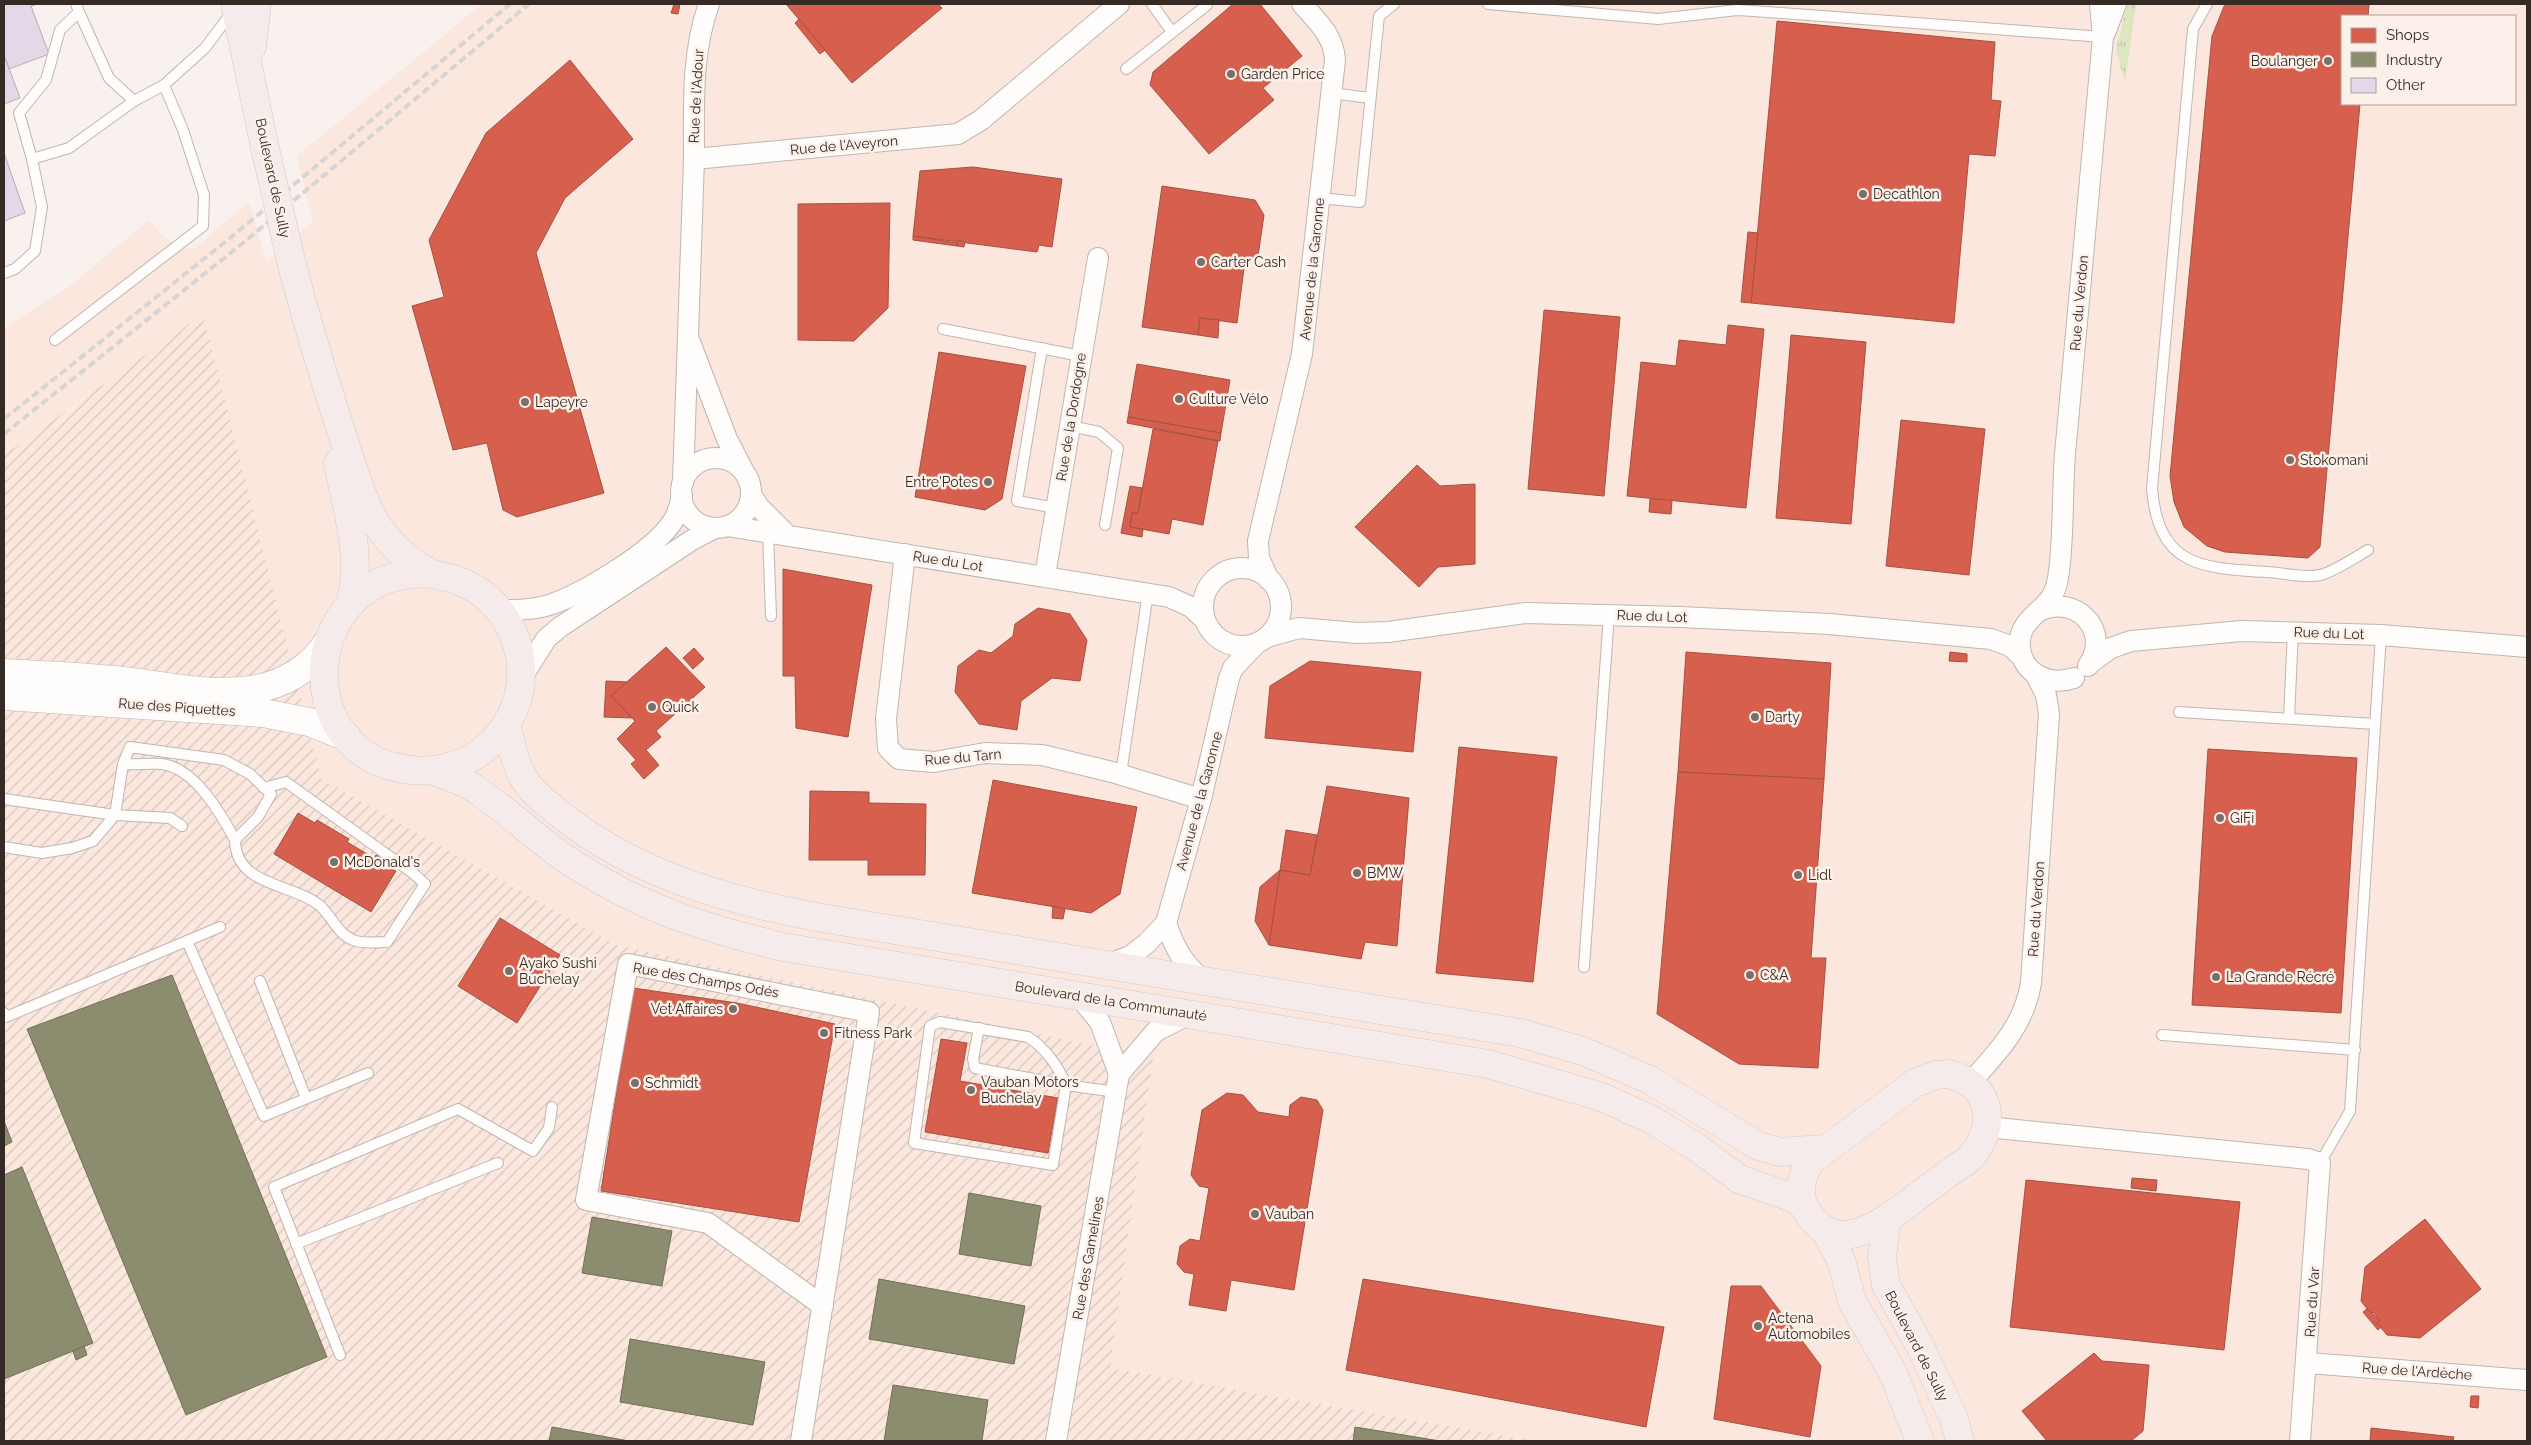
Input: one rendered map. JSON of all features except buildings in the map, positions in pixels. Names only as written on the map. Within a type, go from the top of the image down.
[{"type":"main road","name":"Boulevard de Sully","points":[[242,5],[249,68],[265,148],[292,265],[316,352]]},
{"type":"main road","points":[[316,352],[355,474],[372,516],[385,535],[399,549],[418,566],[434,574]]},
{"type":"main road","points":[[316,352],[356,564],[355,587],[350,604]]},
{"type":"main road","points":[[417,573],[434,574],[458,580],[474,588],[499,610],[510,625],[517,642],[521,679],[517,700],[506,724],[494,740],[472,757],[454,766],[433,770],[403,769],[382,763],[363,752],[347,737],[331,712],[325,692],[323,670],[328,642],[337,622],[350,604],[369,588],[392,578],[417,573]]},
{"type":"main road","points":[[506,724],[522,776],[539,797],[582,831],[609,848],[637,864],[676,879],[763,907],[1107,966],[1488,1027],[1556,1042],[1613,1062],[1650,1080],[1758,1146],[1780,1152],[1823,1150]]},
{"type":"main road","name":"Boulevard de la Communauté","points":[[433,770],[478,790],[540,841],[571,862],[661,912],[742,937],[784,947],[1077,994],[1488,1064],[1602,1097],[1652,1120],[1696,1147],[1739,1179],[1790,1197],[1803,1204]]},
{"type":"main road","points":[[1948,1074],[1958,1077],[1969,1084],[1984,1104],[1987,1127],[1979,1148],[1969,1159],[1887,1218],[1855,1234],[1840,1235],[1825,1230],[1814,1222],[1803,1204],[1802,1184],[1806,1168],[1823,1150],[1923,1078],[1948,1074]]},
{"type":"main road","name":"Boulevard de Sully","points":[[1887,1218],[1882,1257],[1886,1285],[1920,1346],[1954,1419],[1960,1441]]},
{"type":"main road","points":[[1825,1230],[1841,1260],[1852,1301],[1893,1373],[1920,1441]]},
{"type":"street","name":"Rue de l'Adour","points":[[694,159],[695,70],[702,26],[709,4]]},
{"type":"street","name":"Rue de l'Aveyron","points":[[694,159],[958,134],[981,120],[1119,4]]},
{"type":"street","name":"Avenue de la Garonne","points":[[1258,541],[1302,354],[1331,93],[1334,48],[1329,36],[1302,4]]},
{"type":"street","name":"Rue du Verdon","points":[[2060,569],[2063,477],[2104,37],[2100,4]]},
{"type":"street","name":"Rue du Verdon","points":[[2104,37],[2116,4]]},
{"type":"street","points":[[694,159],[686,331],[682,489],[684,507],[693,519],[703,525],[721,527]]},
{"type":"street","name":"Rue de la Dordogne","points":[[1044,576],[1098,258]]},
{"type":"street","points":[[521,679],[546,639],[560,627],[692,540],[738,520],[746,511],[751,494],[750,485],[727,439],[686,331]]},
{"type":"street","points":[[499,610],[547,605],[585,589],[658,538],[672,522],[689,471],[698,464],[712,458],[729,460],[744,471]]},
{"type":"street","points":[[751,494],[778,534]]},
{"type":"street","name":"Rue du Lot","points":[[721,527],[778,534],[1169,597]]},
{"type":"street","points":[[1205,620],[1203,603],[1209,586],[1216,578],[1232,570],[1247,559],[1258,541]]},
{"type":"street","points":[[1258,541],[1259,558],[1274,588],[1293,616],[1302,623],[1314,628]]},
{"type":"street","name":"Rue du Tarn","points":[[905,554],[886,719],[888,748],[899,759],[934,762],[985,753],[1042,755],[1121,774],[1202,799]]},
{"type":"street","points":[[1229,678],[1233,668],[1262,640],[1279,618],[1274,588],[1249,569],[1232,570]]},
{"type":"street","points":[[1991,639],[2015,631],[2031,618],[2054,592],[2060,569]]},
{"type":"street","points":[[2060,569],[2069,595],[2085,618],[2096,647],[2090,663]]},
{"type":"street","points":[[1169,597],[1187,595],[1209,586]]},
{"type":"street","points":[[1169,597],[1191,607],[1205,620],[1218,638],[1229,678]]},
{"type":"street","points":[[2022,657],[2020,640],[2031,618],[2058,605],[2069,607],[2115,638],[2131,641]]},
{"type":"street","name":"Rue du Lot","points":[[1314,628],[1357,633],[1388,632],[1526,613],[1608,614],[1845,625],[1991,639]]},
{"type":"street","points":[[1218,638],[1234,645],[1262,640],[1287,630],[1314,628]]},
{"type":"street","name":"Rue du Lot","points":[[2131,641],[2242,631],[2293,631],[2381,635],[2527,647]]},
{"type":"street","points":[[1991,639],[2010,646],[2036,674],[2046,695],[2049,714]]},
{"type":"street","points":[[2049,714],[2054,700],[2090,663],[2111,648],[2131,641]]},
{"type":"street","name":"Rue des Piquettes","points":[[4,673],[114,680],[220,693],[245,692],[261,689],[294,675],[313,661],[328,642]]},
{"type":"street","points":[[2036,674],[2057,681],[2074,678]]},
{"type":"street","name":"Avenue de la Garonne","points":[[1166,923],[1202,799],[1229,678]]},
{"type":"street","name":"Rue des Piquettes","points":[[4,696],[263,713],[309,722],[347,737]]},
{"type":"street","name":"Rue du Verdon","points":[[1969,1084],[1996,1056],[2016,1029],[2028,1003],[2031,983],[2049,714]]},
{"type":"street","points":[[1107,966],[1130,956],[1146,944],[1166,923],[1178,953],[1194,974],[1205,981]]},
{"type":"street","name":"Rue des Champs Odés","points":[[801,1441],[823,1306],[869,1012],[628,964],[586,1200],[708,1223],[823,1306]]},
{"type":"street","name":"Rue des Gamelines","points":[[1056,1441],[1117,1083],[1100,1022],[1077,994]]},
{"type":"street","points":[[1117,1083],[1156,1031],[1190,1014]]},
{"type":"street","points":[[1987,1127],[2308,1159],[2320,1163]]},
{"type":"street","name":"Rue du Var","points":[[2300,1441],[2308,1363],[2320,1163]]},
{"type":"street","name":"Rue de l'Ardèche","points":[[2308,1363],[2527,1380]]},
{"type":"lane","points":[[1152,4],[1172,32]]},
{"type":"lane","points":[[1320,198],[1360,202],[1379,16],[1394,4]]},
{"type":"lane","points":[[1488,4],[1658,19],[1737,10],[2104,37]]},
{"type":"lane","points":[[2207,4],[2193,29],[2152,489],[2154,514],[2160,531],[2172,549],[2191,561],[2222,569],[2317,575],[2338,568],[2368,550]]},
{"type":"lane","points":[[32,159],[69,148],[134,101],[164,85],[205,48],[242,5]]},
{"type":"lane","points":[[1126,69],[1207,5]]},
{"type":"lane","points":[[4,273],[15,268],[35,251],[42,207],[32,159],[19,114],[46,80],[60,30],[78,8],[109,78],[134,101]]},
{"type":"lane","points":[[55,340],[203,226],[204,194],[183,130],[164,85]]},
{"type":"lane","points":[[1331,93],[1370,98]]},
{"type":"lane","points":[[943,329],[1082,356]]},
{"type":"lane","points":[[1042,348],[1017,501],[1056,508]]},
{"type":"lane","points":[[1070,426],[1099,432],[1118,448],[1105,525]]},
{"type":"lane","points":[[771,616],[778,534]]},
{"type":"lane","points":[[1121,774],[1148,593]]},
{"type":"lane","points":[[1584,967],[1608,614]]},
{"type":"lane","points":[[2289,718],[2293,631]]},
{"type":"lane","points":[[2320,1163],[2350,1111],[2381,635]]},
{"type":"lane","points":[[2179,712],[2375,724]]},
{"type":"lane","points":[[4,847],[42,853],[72,848],[93,841],[116,815],[123,764],[130,747],[224,760],[250,774],[271,794],[258,817],[235,840]]},
{"type":"lane","points":[[123,764],[164,764],[184,773],[217,806],[235,840],[235,852],[252,875],[318,904],[340,931],[354,941],[387,942],[425,884],[414,874],[286,782],[264,788]]},
{"type":"lane","points":[[4,798],[116,815],[170,818],[182,826]]},
{"type":"lane","points":[[4,1013],[6,1017],[220,927]]},
{"type":"lane","points":[[187,941],[264,1116],[368,1073]]},
{"type":"lane","points":[[260,981],[306,1098]]},
{"type":"lane","points":[[940,1022],[1028,1037],[1036,1041],[1061,1073],[1066,1085],[1053,1165],[914,1142],[930,1026],[940,1022]]},
{"type":"lane","points":[[978,1028],[973,1059],[975,1068],[1066,1085],[1117,1083]]},
{"type":"lane","points":[[2162,1035],[2354,1050]]},
{"type":"lane","points":[[340,1355],[274,1187],[458,1109],[533,1151],[549,1128],[552,1107]]},
{"type":"lane","points":[[296,1244],[498,1163]]},
{"type":"shaded area","points":[[482,4],[2527,4],[2527,1441],[1534,1441],[1110,1368],[1153,1058],[616,945],[321,779],[203,315],[4,455],[4,328],[67,288],[149,220],[166,239],[192,250],[249,202],[266,261],[313,222],[297,156]]},
{"type":"shaded area","points":[[203,314],[321,779],[616,945],[1153,1058],[1110,1368],[1534,1441],[4,1441],[4,455]]},
{"type":"green space","points":[[2127,4],[2136,4],[2125,82],[2116,50]]},
{"type":"railway","points":[[4,419],[235,234],[510,4]]},
{"type":"railway","points":[[4,434],[243,243],[529,4]]},
{"type":"place","name":"Boulanger","points":[[2328,61]]},
{"type":"place","name":"Garden Price","points":[[1231,74]]},
{"type":"place","name":"Decathlon","points":[[1863,194]]},
{"type":"place","name":"Carter Cash","points":[[1201,262]]},
{"type":"place","name":"Culture Vélo","points":[[1179,399]]},
{"type":"place","name":"Lapeyre","points":[[525,402]]},
{"type":"place","name":"Stokomani","points":[[2290,460]]},
{"type":"place","name":"Entre'Potes","points":[[988,482]]},
{"type":"place","name":"Quick","points":[[652,707]]},
{"type":"place","name":"Darty","points":[[1755,717]]},
{"type":"place","name":"GiFi","points":[[2220,818]]},
{"type":"place","name":"McDonald's","points":[[334,862]]},
{"type":"place","name":"BMW","points":[[1357,873]]},
{"type":"place","name":"Lidl","points":[[1798,875]]},
{"type":"place","name":"Ayako Sushi Buchelay","points":[[509,971]]},
{"type":"place","name":"C&A","points":[[1750,975]]},
{"type":"place","name":"La Grande Récré","points":[[2216,977]]},
{"type":"place","name":"Vet Affaires","points":[[733,1009]]},
{"type":"place","name":"Fitness Park","points":[[824,1033]]},
{"type":"place","name":"Schmidt","points":[[635,1083]]},
{"type":"place","name":"Vauban Motors Buchelay","points":[[971,1090]]},
{"type":"place","name":"Vauban","points":[[1255,1214]]},
{"type":"place","name":"Actena Automobiles","points":[[1758,1326]]}]
